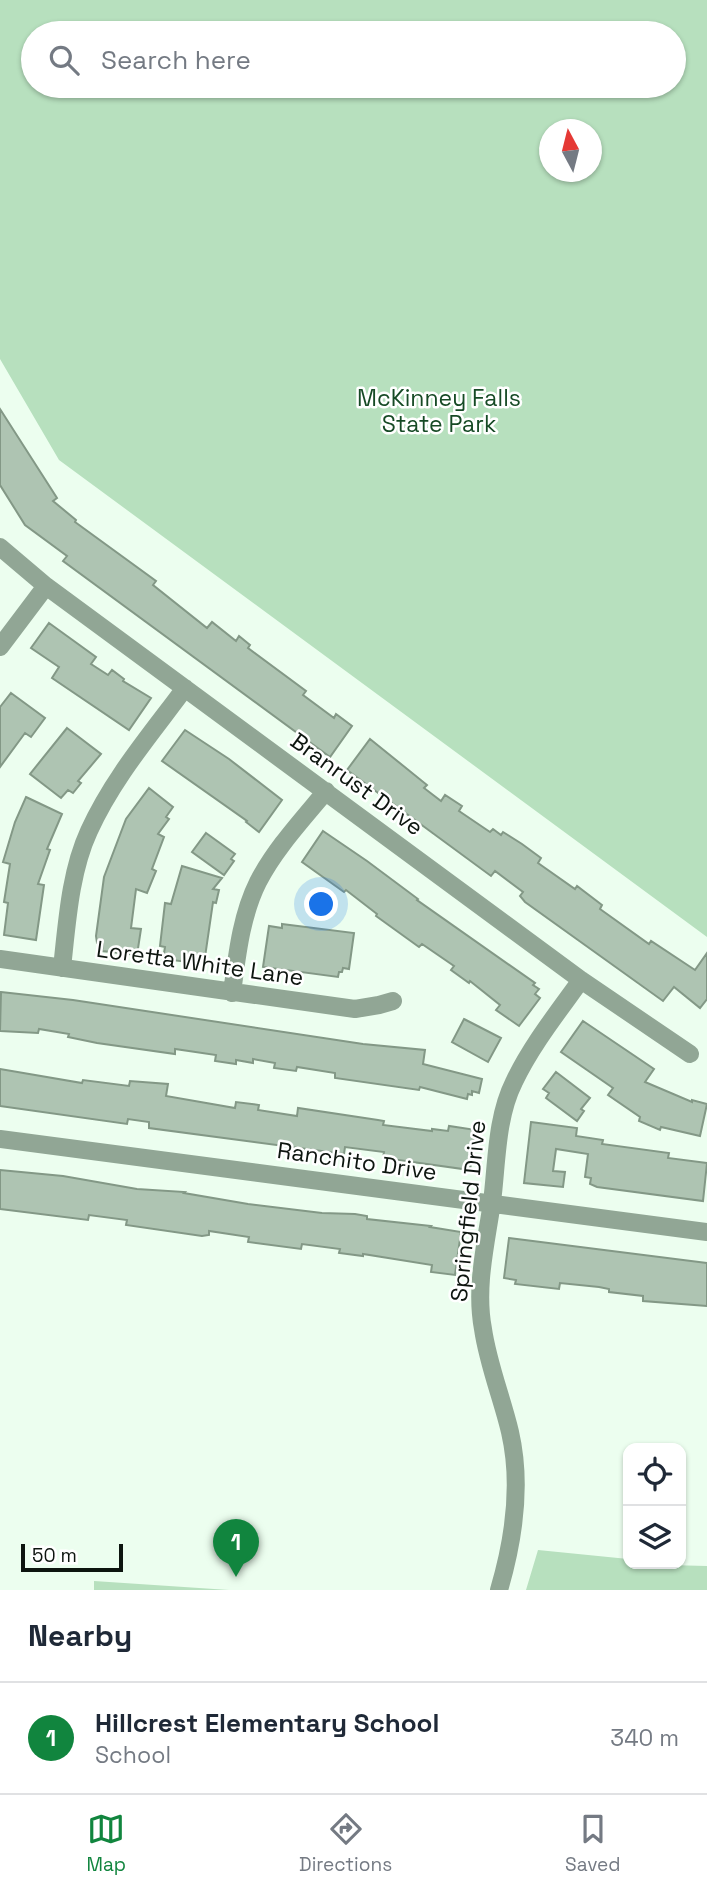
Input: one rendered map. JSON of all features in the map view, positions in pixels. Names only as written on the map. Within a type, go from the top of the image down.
[{"type":"street","name":"Branrust Drive","points":[[0,547],[46,586],[581,980],[691,1054]]},
{"type":"street","points":[[0,647],[46,586]]},
{"type":"street","points":[[62,968],[72,896],[88,833],[111,787],[185,688]]},
{"type":"street","points":[[232,993],[242,927],[257,884],[268,864],[326,791]]},
{"type":"street","name":"Loretta White Lane","points":[[0,959],[355,1009],[393,1001]]},
{"type":"street","name":"Springfield Drive","points":[[499,1590],[511,1545],[516,1485],[511,1435],[486,1347],[480,1290],[502,1119],[513,1084],[581,980]]},
{"type":"street","name":"Ranchito Drive","points":[[0,1139],[707,1232]]},
{"type":"green space","name":"McKinney Falls State Park","points":[[0,0],[707,0],[707,937],[59,460],[0,359]]},
{"type":"green space","points":[[538,1550],[623,1558],[623,1569],[686,1569],[686,1565],[707,1566],[707,1590],[526,1590]]},
{"type":"green space","points":[[94,1581],[229,1590],[94,1590]]},
{"type":"building","points":[[0,409],[57,498],[53,501],[76,520],[75,522],[156,581],[153,585],[207,628],[212,622],[236,641],[239,636],[250,645],[248,648],[306,691],[303,695],[334,718],[336,714],[352,726],[330,757],[63,561],[67,556],[25,525],[0,485]]},
{"type":"building","points":[[49,623],[96,657],[91,664],[108,675],[112,670],[124,679],[123,681],[151,698],[129,730],[52,678],[59,667],[31,648]]},
{"type":"building","points":[[11,693],[45,718],[31,737],[25,733],[0,767],[0,707]]},
{"type":"building","points":[[67,728],[101,754],[78,781],[81,783],[73,793],[68,790],[61,798],[30,774]]},
{"type":"building","points":[[185,730],[229,759],[282,800],[259,832],[162,761]]},
{"type":"building","points":[[370,739],[427,785],[424,788],[441,801],[445,795],[462,806],[459,811],[490,832],[493,829],[501,835],[503,832],[522,844],[541,858],[538,863],[575,889],[577,886],[602,905],[600,909],[649,944],[651,941],[695,970],[707,953],[707,999],[700,1008],[674,987],[663,1001],[525,902],[520,896],[523,892],[495,871],[491,876],[347,770]]},
{"type":"building","points":[[149,788],[173,807],[166,817],[169,819],[158,834],[164,837],[152,869],[156,871],[147,893],[136,889],[131,928],[141,929],[137,955],[102,951],[103,944],[97,943],[96,936],[104,877],[126,819]]},
{"type":"building","points":[[26,797],[62,814],[47,849],[50,850],[38,884],[44,885],[36,940],[4,935],[8,903],[4,902],[10,864],[3,862]]},
{"type":"building","points":[[323,831],[535,983],[533,985],[539,989],[535,994],[540,998],[519,1026],[496,1010],[500,1005],[451,970],[454,966],[422,944],[419,947],[346,890],[344,892],[302,862]]},
{"type":"building","points":[[206,833],[235,854],[231,859],[234,861],[224,875],[192,852]]},
{"type":"building","points":[[182,866],[222,878],[213,889],[219,890],[216,903],[213,902],[204,964],[163,959],[165,947],[160,946],[165,903],[171,904]]},
{"type":"building","points":[[282,924],[354,933],[349,969],[343,968],[338,977],[263,967],[269,926],[282,928]]},
{"type":"building","points":[[1,992],[73,1000],[363,1044],[425,1050],[423,1064],[482,1079],[479,1093],[472,1091],[472,1095],[468,1094],[467,1099],[420,1087],[419,1090],[335,1078],[335,1073],[297,1067],[296,1071],[274,1068],[275,1063],[253,1059],[253,1063],[236,1060],[236,1064],[215,1061],[216,1055],[175,1049],[175,1054],[97,1043],[68,1037],[69,1034],[39,1029],[38,1033],[0,1031]]},
{"type":"building","points":[[464,1019],[501,1038],[488,1062],[452,1042]]},
{"type":"building","points":[[583,1021],[654,1069],[645,1082],[692,1102],[707,1104],[700,1136],[661,1127],[660,1130],[639,1121],[640,1117],[608,1095],[613,1088],[561,1052]]},
{"type":"building","points":[[0,1069],[82,1083],[83,1080],[129,1086],[130,1081],[168,1084],[166,1096],[235,1108],[236,1102],[259,1105],[258,1110],[297,1116],[298,1108],[384,1121],[383,1125],[432,1131],[448,1131],[449,1126],[476,1130],[470,1170],[383,1158],[384,1152],[345,1147],[344,1154],[149,1128],[149,1122],[128,1119],[127,1124],[0,1106]]},
{"type":"building","points":[[556,1072],[590,1098],[581,1109],[584,1111],[577,1121],[546,1098],[549,1093],[543,1089]]},
{"type":"building","points":[[531,1122],[577,1128],[576,1136],[603,1140],[602,1144],[669,1153],[668,1158],[707,1163],[703,1201],[597,1187],[590,1184],[591,1178],[585,1177],[588,1154],[556,1149],[553,1171],[565,1172],[563,1187],[524,1183]]},
{"type":"building","points":[[0,1170],[63,1176],[137,1189],[185,1192],[248,1204],[355,1214],[367,1216],[367,1219],[461,1232],[455,1275],[431,1272],[432,1265],[339,1253],[340,1249],[302,1244],[301,1249],[248,1242],[249,1237],[209,1231],[209,1235],[202,1236],[126,1225],[127,1220],[89,1215],[88,1220],[0,1209]]},
{"type":"building","points":[[509,1238],[707,1263],[707,1306],[643,1301],[643,1296],[609,1292],[609,1289],[599,1287],[560,1283],[559,1289],[515,1284],[516,1280],[504,1278]]},
{"type":"place","name":"Hillcrest Elementary School","points":[[236,1577]]}]
